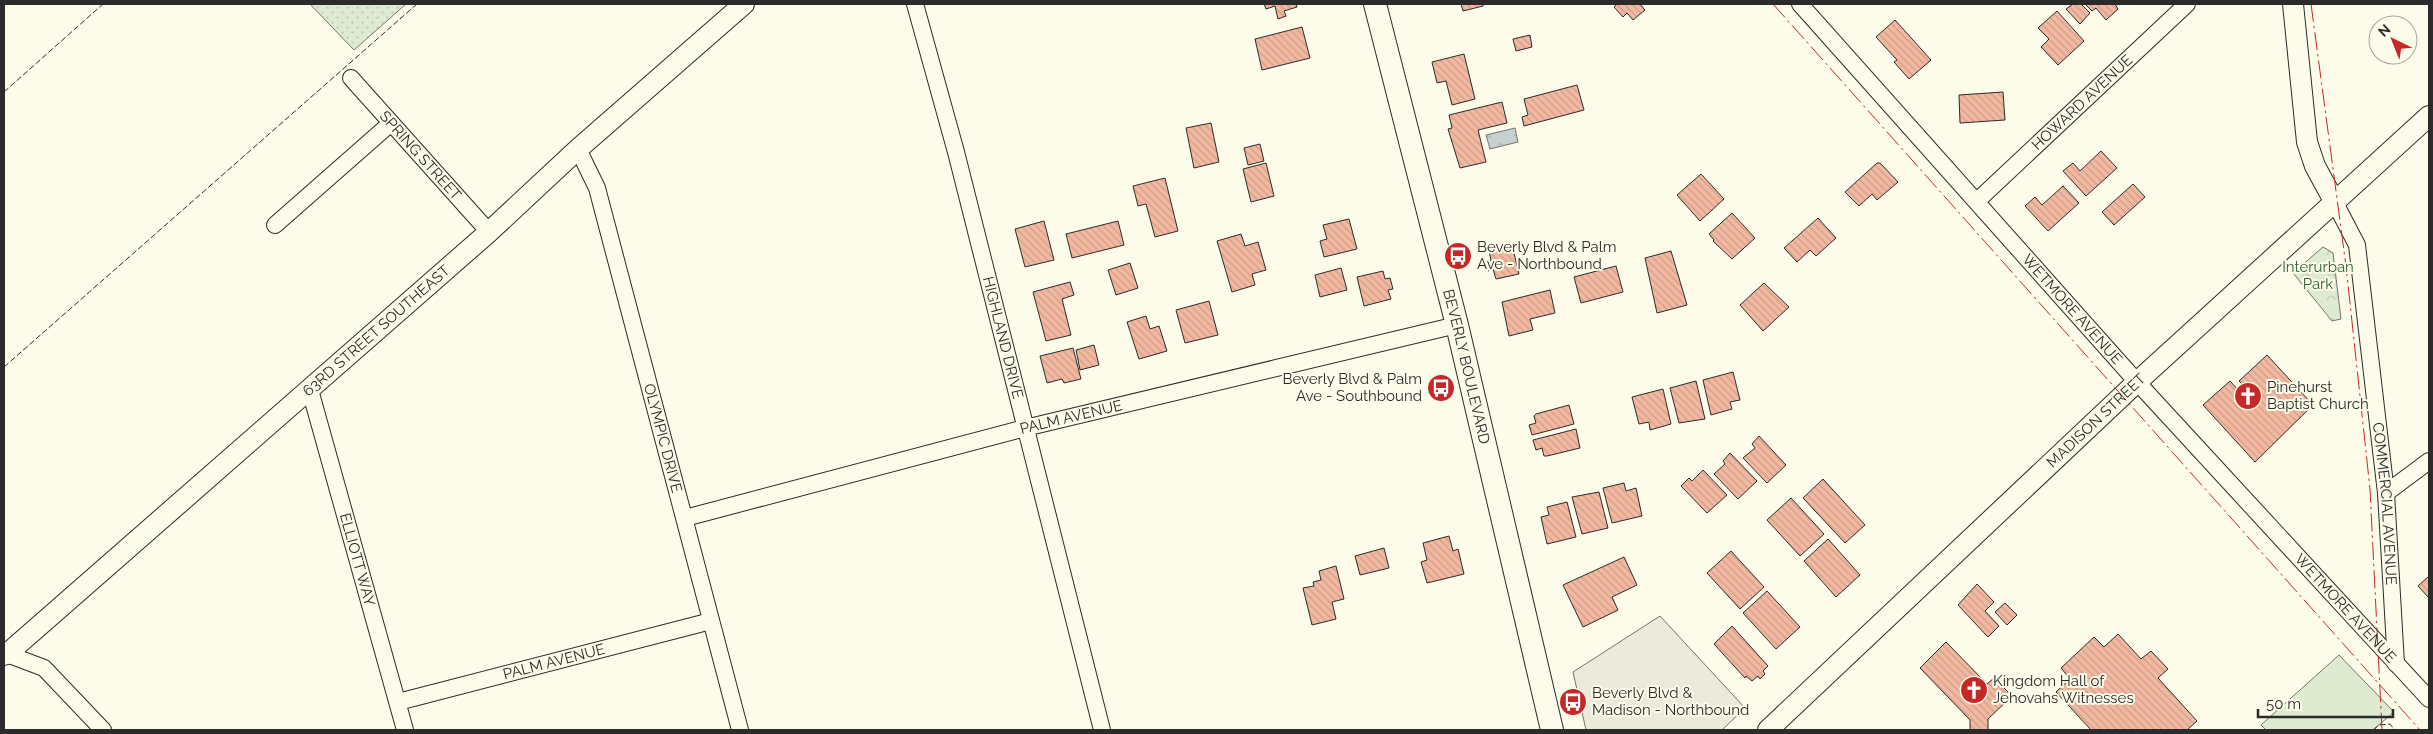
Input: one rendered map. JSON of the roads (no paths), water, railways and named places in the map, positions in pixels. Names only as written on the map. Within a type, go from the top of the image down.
[{"type":"main road","name":"BEVERLY BOULEVARD","points":[[1375,4],[1457,325],[1552,730]]},
{"type":"street","name":"63RD STREET SOUTHEAST","points":[[5,655],[310,390],[489,232],[578,149],[744,4]]},
{"type":"street","name":"HIGHLAND DRIVE","points":[[915,4],[956,152],[1102,730]]},
{"type":"street","name":"HOWARD AVENUE","points":[[1977,201],[2187,4]]},
{"type":"street","points":[[2293,4],[2306,142],[2314,166],[2334,201]]},
{"type":"street","name":"WETMORE AVENUE","points":[[1805,5],[2137,382],[2429,699]]},
{"type":"street","name":"SPRING STREET","points":[[350,78],[489,232]]},
{"type":"street","name":"MADISON STREET","points":[[1768,730],[2137,382],[2429,116]]},
{"type":"street","points":[[274,225],[391,123]]},
{"type":"street","name":"OLYMPIC DRIVE","points":[[578,149],[597,188],[686,518],[740,730]]},
{"type":"street","name":"COMMERCIAL AVENUE","points":[[2334,201],[2357,245],[2386,493],[2396,664]]},
{"type":"street","name":"PALM AVENUE","points":[[686,518],[1025,428],[1457,325]]},
{"type":"street","name":"ELLIOTT WAY","points":[[310,390],[405,730]]},
{"type":"street","points":[[2386,493],[2429,461]]},
{"type":"street","name":"PALM AVENUE","points":[[398,702],[711,621]]},
{"type":"street","points":[[5,655],[44,668],[103,730]]},
{"type":"water","points":[[1515,128],[1518,142],[1490,149],[1486,135]]},
{"type":"place","name":"Beverly Blvd & Palm Ave - Northbound","points":[[1458,256]]},
{"type":"place","name":"Beverly Blvd & Palm Ave - Southbound","points":[[1441,388]]},
{"type":"place","name":"Pinehurst Baptist Church","points":[[2248,396]]},
{"type":"place","name":"Kingdom Hall of Jehovahs Witnesses","points":[[1974,690]]},
{"type":"place","name":"Beverly Blvd & Madison - Northbound","points":[[1573,702]]},
{"type":"park label","name":"Interurban Park","points":[[2318,276]]}]
